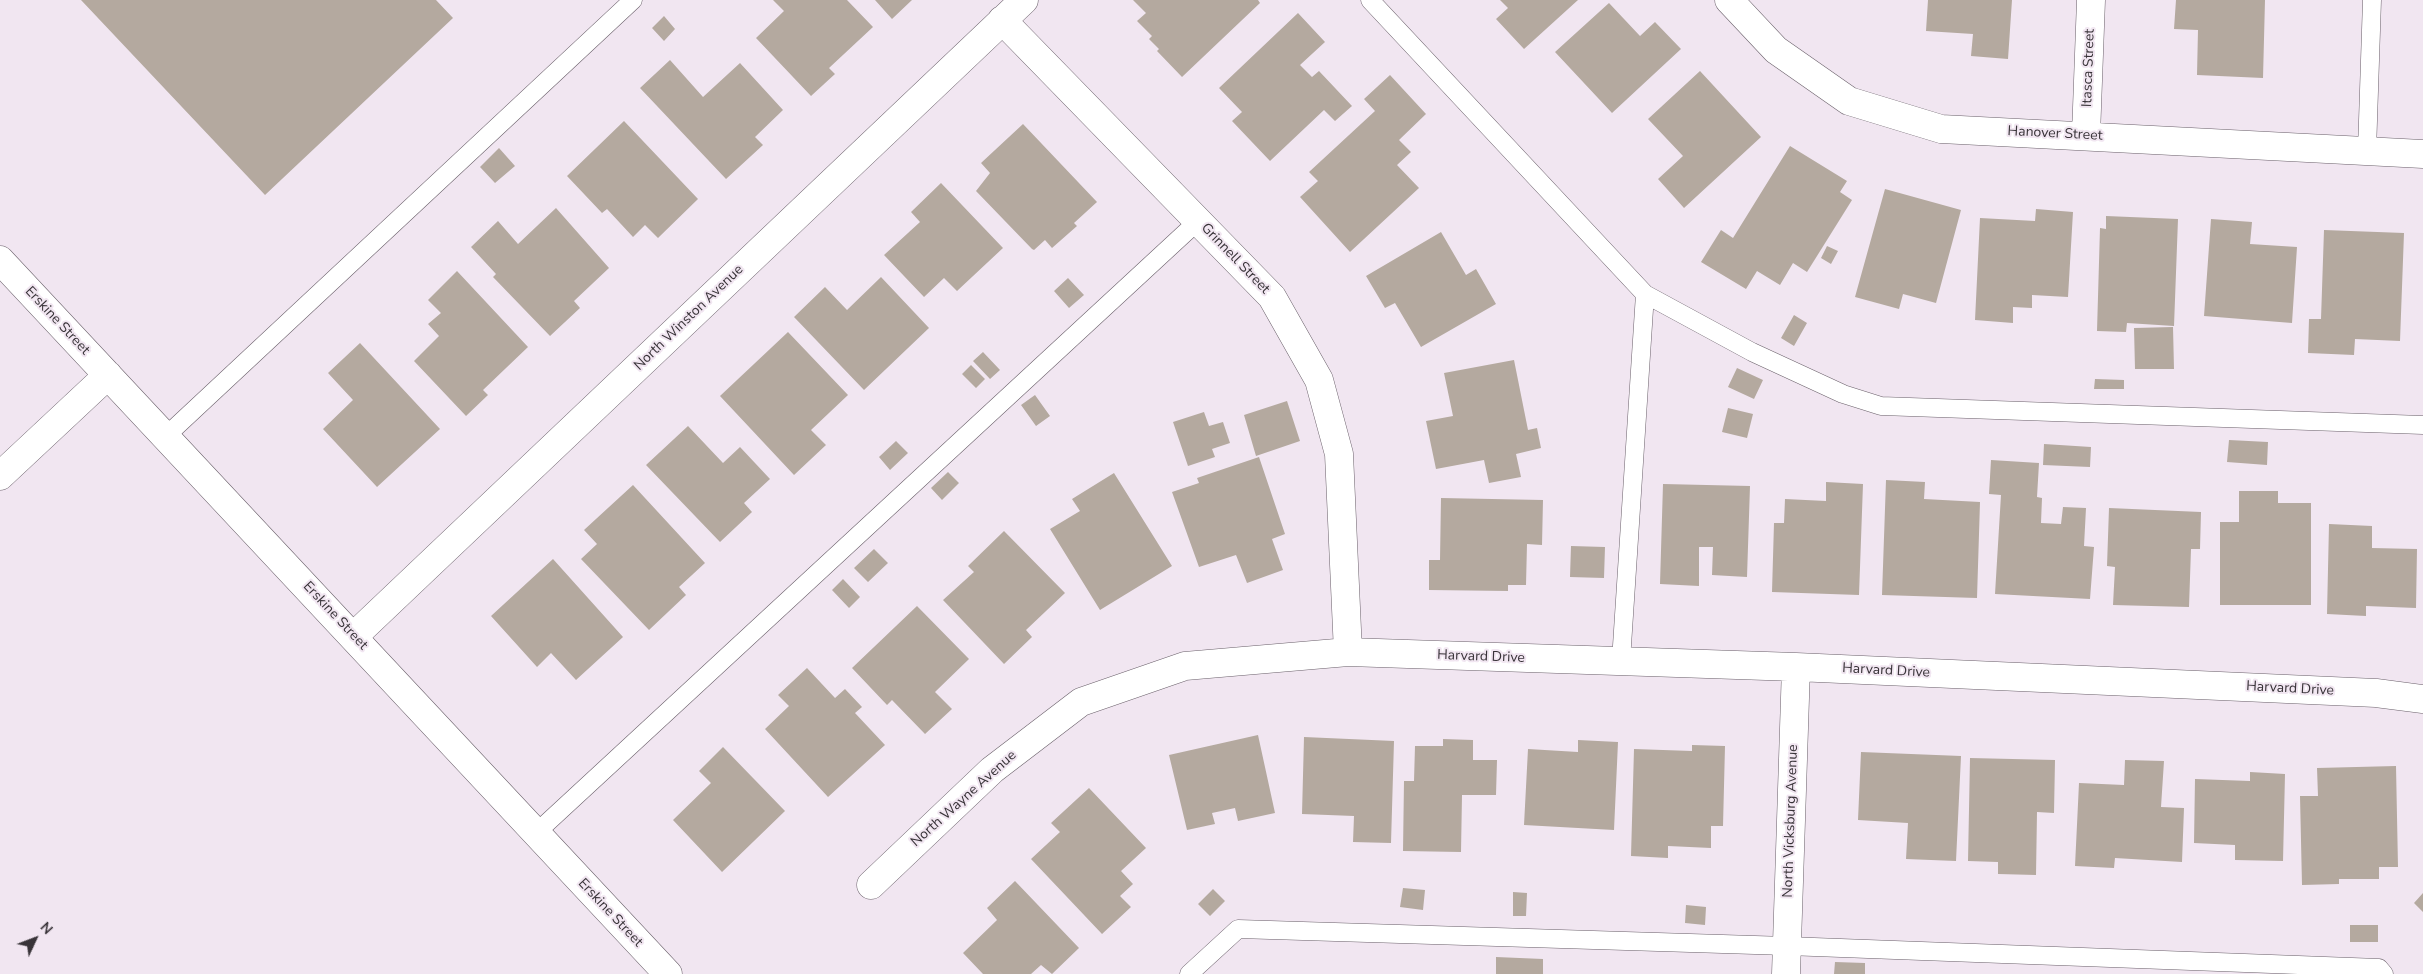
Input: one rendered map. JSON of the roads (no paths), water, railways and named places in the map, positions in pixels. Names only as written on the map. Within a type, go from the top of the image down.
[{"type":"street","name":"North Winston Avenue","points":[[354,636],[1024,0]]},
{"type":"street","name":"Hanover Street","points":[[1729,0],[1776,50],[1849,101],[1940,129],[2086,135],[2423,154]]},
{"type":"street","name":"Itasca Street","points":[[2086,135],[2091,0]]},
{"type":"street","name":"Grinnell Street","points":[[1002,20],[1272,297],[1319,380],[1339,454],[1348,652]]},
{"type":"street","name":"Erskine Street","points":[[0,260],[354,636],[668,974]]},
{"type":"street","points":[[0,476],[108,375]]},
{"type":"street","name":"Harvard Drive","points":[[1348,652],[1796,667],[2376,692],[2423,699]]},
{"type":"street","name":"North Wayne Avenue","points":[[871,885],[992,770],[1081,702],[1185,666],[1348,652]]},
{"type":"street","name":"North Vicksburg Avenue","points":[[1786,974],[1796,667]]},
{"type":"lane","points":[[166,436],[633,0]]},
{"type":"lane","points":[[1370,0],[1645,294],[1752,352],[1843,394],[1881,406],[2423,425]]},
{"type":"lane","points":[[2367,152],[2372,0]]},
{"type":"lane","points":[[536,833],[1198,221]]},
{"type":"lane","points":[[1621,661],[1645,294]]},
{"type":"lane","points":[[1189,974],[1238,929],[1786,946],[2379,968],[2384,974]]}]
